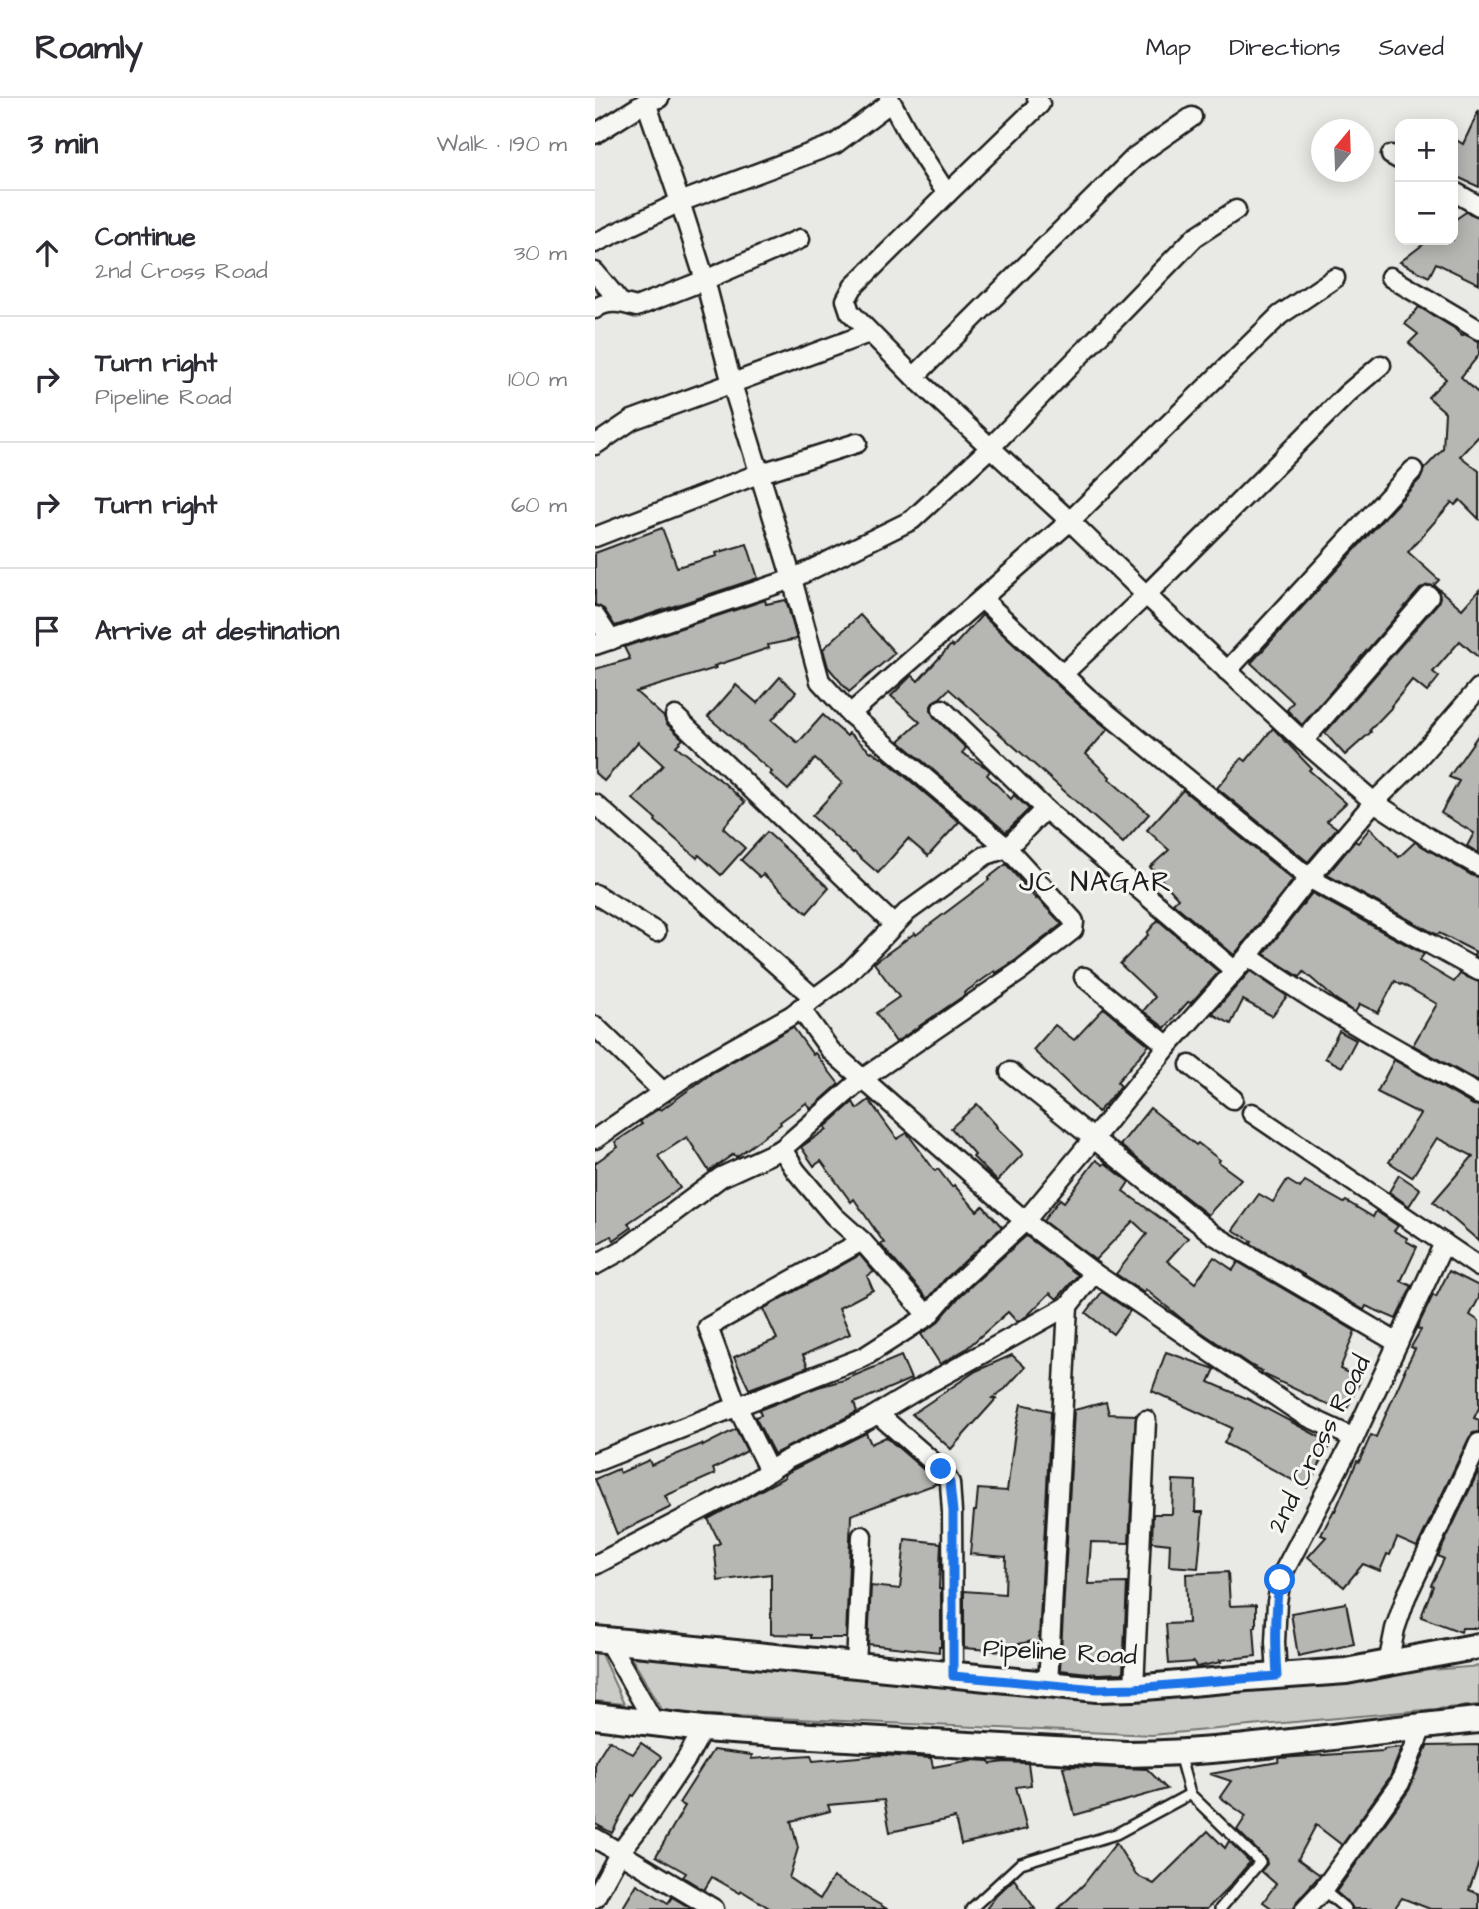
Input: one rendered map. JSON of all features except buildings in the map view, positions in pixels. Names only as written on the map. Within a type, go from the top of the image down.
[{"type":"main road","name":"Pipeline Road","points":[[602,1640],[1097,1689],[1346,1671],[1479,1646]]},
{"type":"main road","points":[[595,1716],[703,1729],[1112,1753],[1179,1754],[1423,1724],[1479,1720]]},
{"type":"street","points":[[1037,98],[1040,104],[853,287],[846,300],[850,312],[914,377],[1303,741],[1374,802],[1429,838],[1479,866]]},
{"type":"street","points":[[595,134],[652,100],[820,681],[850,714],[1007,848],[1075,922],[1073,930],[1023,969],[862,1079],[782,1149],[721,1177],[626,1248],[595,1265]]},
{"type":"street","points":[[595,243],[680,202],[835,144],[890,100],[947,194]]},
{"type":"street","points":[[914,377],[1136,156],[1192,117]]},
{"type":"street","points":[[1458,194],[1479,206]]},
{"type":"street","points":[[595,616],[603,643],[792,579],[912,520],[990,448],[1195,237],[1236,210]]},
{"type":"street","points":[[595,309],[600,305],[620,302],[636,307],[800,239]]},
{"type":"street","points":[[595,272],[620,302]]},
{"type":"street","points":[[1390,277],[1479,330]]},
{"type":"street","points":[[850,714],[1070,521],[1280,315],[1335,278]]},
{"type":"street","points":[[595,445],[632,420],[869,333]]},
{"type":"street","points":[[1063,674],[1348,393],[1381,365]]},
{"type":"street","points":[[595,537],[758,474],[857,443]]},
{"type":"street","points":[[1227,671],[1413,470]]},
{"type":"street","points":[[1303,741],[1429,596]]},
{"type":"street","points":[[982,599],[1087,697],[1309,878],[1479,971]]},
{"type":"street","points":[[595,1462],[864,1357],[928,1316],[952,1288],[1025,1221],[1168,1046],[1248,956],[1309,878],[1374,802],[1412,765],[1479,688]]},
{"type":"street","points":[[942,709],[1045,809],[1234,970]]},
{"type":"street","points":[[675,716],[894,925]]},
{"type":"street","points":[[595,804],[807,1003],[831,1051],[1025,1221],[1094,1273],[1302,1414],[1354,1438]]},
{"type":"street","points":[[595,1139],[698,1068],[792,1015],[847,974],[907,912],[986,855],[1007,848],[1045,809]]},
{"type":"street","points":[[595,894],[656,932]]},
{"type":"street","points":[[1248,956],[1403,1053],[1479,1095]]},
{"type":"street","points":[[1084,977],[1168,1046]]},
{"type":"street","points":[[595,1026],[663,1092]]},
{"type":"street","points":[[1190,1065],[1233,1099]]},
{"type":"street","points":[[1010,1072],[1214,1235],[1398,1343]]},
{"type":"street","points":[[1252,1113],[1479,1267]]},
{"type":"street","points":[[782,1149],[796,1171],[834,1216],[862,1241],[928,1316]]},
{"type":"street","points":[[769,1471],[737,1406],[708,1327],[862,1241]]},
{"type":"street","name":"2nd Cross Road","points":[[1277,1676],[1276,1631],[1280,1580],[1354,1438],[1444,1243]]},
{"type":"street","points":[[595,1565],[741,1489],[788,1459],[878,1414],[1068,1306],[1094,1273]]},
{"type":"street","points":[[1048,1685],[1068,1306]]},
{"type":"street","points":[[878,1414],[944,1472],[950,1483],[953,1512],[953,1676]]},
{"type":"street","points":[[1134,1688],[1146,1420]]},
{"type":"street","points":[[1388,1664],[1395,1629],[1406,1597],[1479,1443]]},
{"type":"street","points":[[856,1666],[862,1536]]},
{"type":"street","points":[[602,1640],[654,1722]]},
{"type":"street","points":[[1305,1909],[1322,1890],[1400,1783],[1423,1724]]},
{"type":"street","points":[[595,1898],[620,1852],[680,1769],[703,1729]]},
{"type":"street","points":[[595,1838],[714,1909]]},
{"type":"lane","points":[[1179,1754],[1190,1794],[1260,1862],[1220,1909]]},
{"type":"lane","points":[[971,1909],[1021,1863],[1116,1834],[1190,1794]]},
{"type":"lane","points":[[1322,1890],[1346,1909]]},
{"type":"shaded area","points":[[595,1653],[601,1654],[624,1704],[595,1701]]},
{"type":"shaded area","points":[[631,1657],[1109,1697],[1479,1666],[1479,1705],[1152,1735],[664,1713]]},
{"type":"district","name":"JC NAGAR","points":[[1096,882]]},
{"type":"route","points":[[941,1469],[949,1479],[953,1512],[953,1676],[1097,1689],[1277,1676],[1275,1642],[1280,1580]]}]
